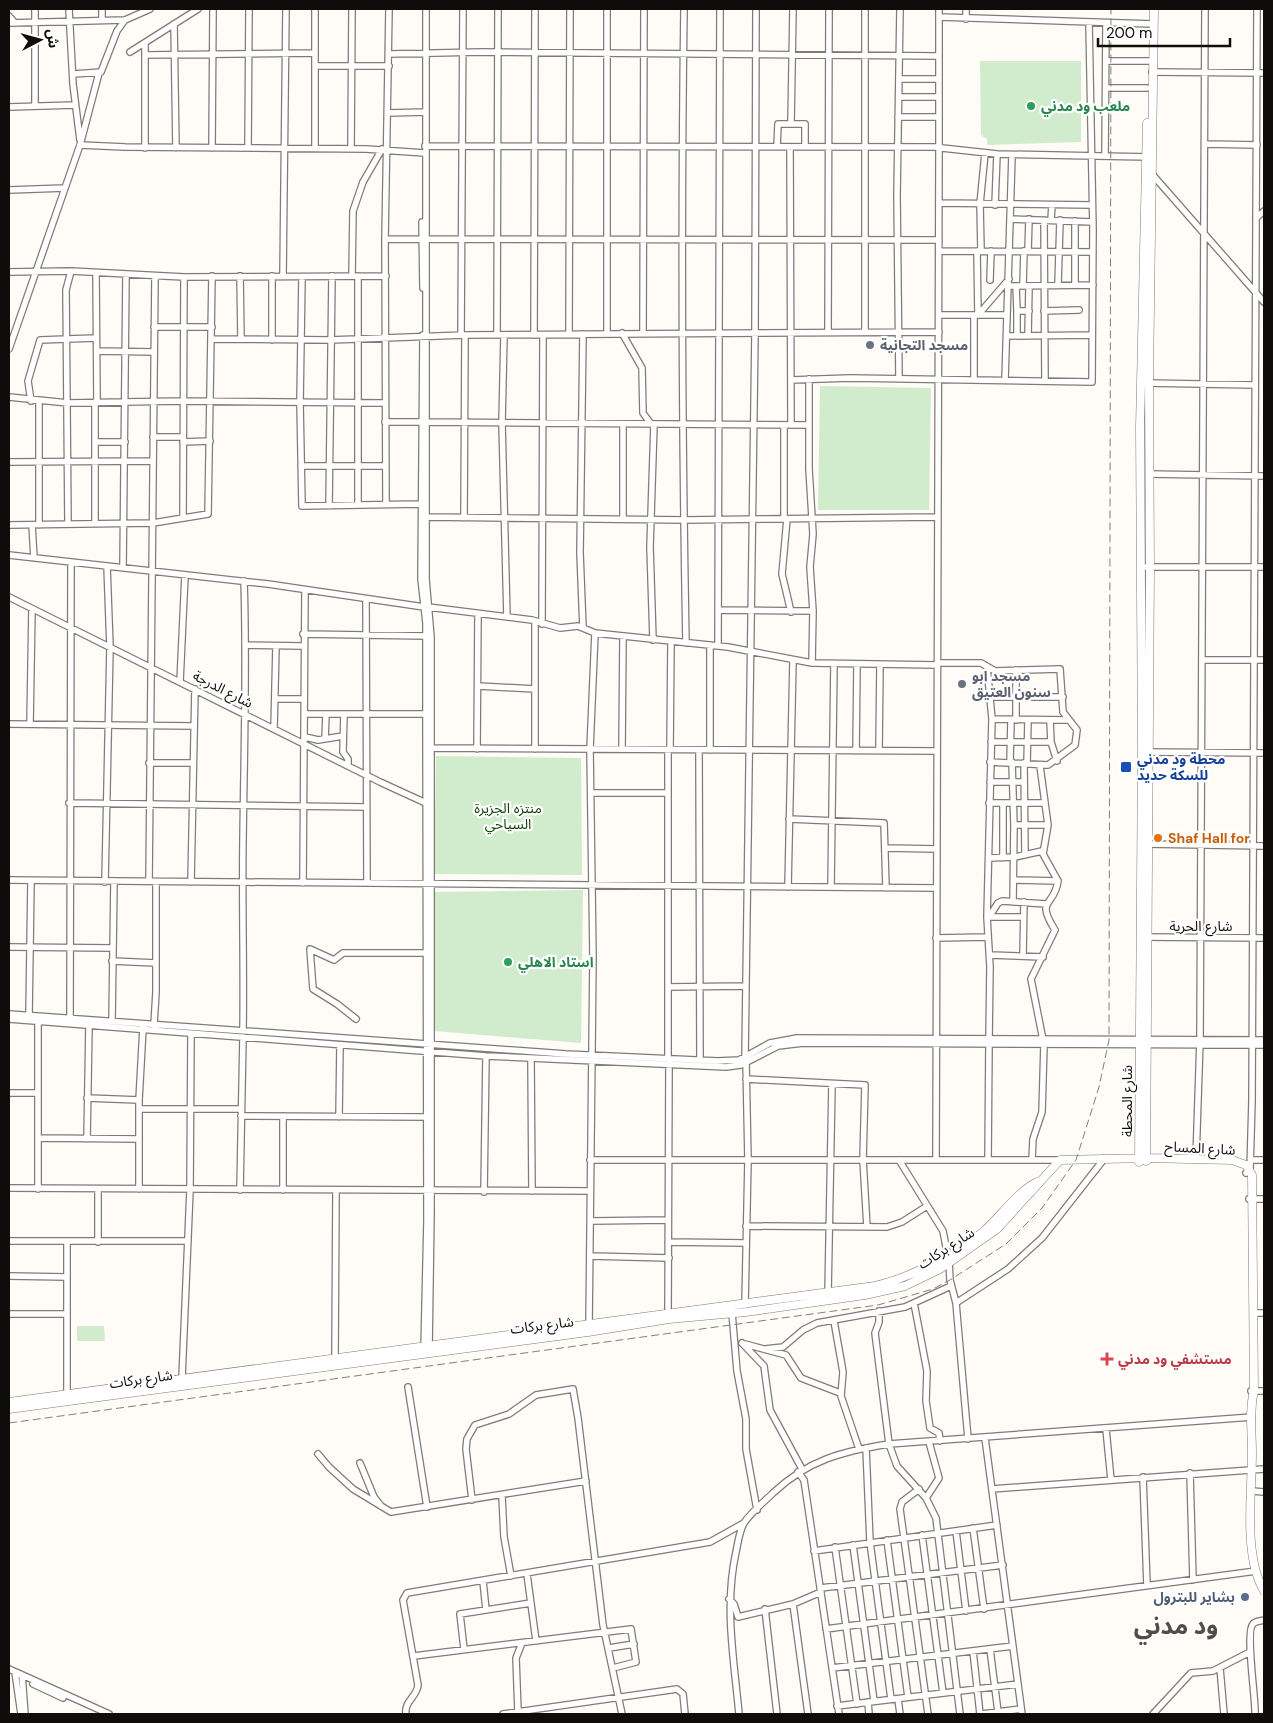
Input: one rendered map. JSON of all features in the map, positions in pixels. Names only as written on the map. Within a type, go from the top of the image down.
[{"type":"main road","points":[[1148,157],[1152,72],[1149,9]]},
{"type":"main road","points":[[1146,567],[1147,88],[1151,24],[1154,9]]},
{"type":"main road","points":[[1145,383],[1150,474],[1146,567]]},
{"type":"main road","name":"شارع المحطة","points":[[1143,1160],[1146,567]]},
{"type":"main road","points":[[1060,1160],[1143,1160]]},
{"type":"main road","name":"شارع بركات","points":[[9,1409],[875,1286],[895,1281],[948,1258],[997,1229],[1060,1160]]},
{"type":"main road","name":"شارع المساح","points":[[1143,1160],[1236,1160],[1248,1171]]},
{"type":"main road","name":"شارع المساح","points":[[1143,1160],[1231,1164],[1248,1171]]},
{"type":"main road","points":[[1248,1171],[1251,1199],[1252,1534],[1256,1571],[1264,1590]]},
{"type":"main road","name":"شارع بركات","points":[[9,1402],[335,1358],[427,1350],[669,1319],[732,1313],[892,1289],[929,1275],[948,1258]]},
{"type":"main road","points":[[1251,1282],[1253,1313],[1252,1393]]},
{"type":"street","points":[[35,9],[35,106]]},
{"type":"street","points":[[69,9],[80,144]]},
{"type":"street","points":[[102,9],[102,20]]},
{"type":"street","points":[[9,16],[12,23],[124,20],[150,9]]},
{"type":"street","points":[[130,52],[198,9]]},
{"type":"street","points":[[212,148],[213,9]]},
{"type":"street","points":[[248,148],[249,9]]},
{"type":"street","points":[[283,276],[286,9]]},
{"type":"street","points":[[315,9],[315,148]]},
{"type":"street","points":[[351,148],[352,9]]},
{"type":"street","points":[[386,504],[385,150],[388,113],[389,9]]},
{"type":"street","points":[[426,9],[425,336],[421,579],[431,637],[428,748],[429,1192],[427,1350]]},
{"type":"street","points":[[463,9],[461,239],[465,422],[464,518]]},
{"type":"street","points":[[498,9],[498,239],[507,617]]},
{"type":"street","points":[[534,335],[535,9]]},
{"type":"street","points":[[569,334],[570,9]]},
{"type":"street","points":[[606,333],[607,9]]},
{"type":"street","points":[[643,333],[644,9]]},
{"type":"street","points":[[684,9],[682,239],[684,425],[682,470],[685,520],[686,643]]},
{"type":"street","points":[[718,646],[720,9]]},
{"type":"street","points":[[745,1305],[748,1160],[746,986],[755,333],[756,9]]},
{"type":"street","points":[[791,123],[793,9]]},
{"type":"street","points":[[828,332],[829,9]]},
{"type":"street","points":[[865,9],[865,332]]},
{"type":"street","points":[[899,378],[898,117],[900,9],[907,9]]},
{"type":"street","points":[[936,1160],[940,9]]},
{"type":"street","points":[[966,9],[966,19]]},
{"type":"street","points":[[1196,1159],[1200,1042],[1206,144],[1205,9]]},
{"type":"street","points":[[1252,1160],[1256,218],[1261,73],[1257,9]]},
{"type":"street","points":[[939,17],[1151,24]]},
{"type":"street","points":[[9,349],[80,144],[99,73],[102,71],[117,31],[124,20]]},
{"type":"street","points":[[791,380],[938,378],[1092,382],[1093,222],[1090,155],[1089,22]]},
{"type":"street","points":[[1105,155],[1106,23]]},
{"type":"street","points":[[174,24],[176,148]]},
{"type":"street","points":[[145,148],[146,43]]},
{"type":"street","points":[[145,55],[249,52],[315,53]]},
{"type":"street","points":[[389,54],[426,55],[498,52],[939,56]]},
{"type":"street","points":[[1107,61],[1148,61]]},
{"type":"street","points":[[315,66],[389,66]]},
{"type":"street","points":[[1152,72],[1261,73]]},
{"type":"street","points":[[74,74],[99,73]]},
{"type":"street","points":[[899,79],[939,79]]},
{"type":"street","points":[[1106,88],[1147,88]]},
{"type":"street","points":[[899,97],[939,97]]},
{"type":"street","points":[[9,107],[76,105]]},
{"type":"street","points":[[388,113],[425,112]]},
{"type":"street","points":[[898,117],[939,117]]},
{"type":"street","points":[[777,146],[778,124],[791,123],[805,124],[805,147]]},
{"type":"street","points":[[80,144],[145,148],[351,148],[425,153]]},
{"type":"street","points":[[1206,144],[1257,146]]},
{"type":"street","points":[[425,146],[939,147],[1012,155],[1148,157]]},
{"type":"street","points":[[790,147],[791,380],[782,574],[790,612]]},
{"type":"street","points":[[358,505],[358,340],[353,211],[364,182],[385,150]]},
{"type":"street","points":[[974,379],[980,204],[985,153]]},
{"type":"street","points":[[995,204],[997,154]]},
{"type":"street","points":[[1005,380],[1012,155]]},
{"type":"street","points":[[1148,172],[1264,302]]},
{"type":"street","points":[[9,190],[65,188]]},
{"type":"street","points":[[939,203],[1092,205]]},
{"type":"street","points":[[1045,381],[1046,336],[1043,286],[1048,220],[1052,205]]},
{"type":"street","points":[[1256,218],[1264,211]]},
{"type":"street","points":[[1010,219],[1093,222]]},
{"type":"street","points":[[1028,336],[1026,251],[1029,219]]},
{"type":"street","points":[[1058,285],[1060,220]]},
{"type":"street","points":[[1075,221],[1075,285]]},
{"type":"street","points":[[385,239],[865,238],[939,240]]},
{"type":"street","points":[[1256,246],[1264,246]]},
{"type":"street","points":[[939,251],[1093,252]]},
{"type":"street","points":[[990,280],[991,251]]},
{"type":"street","points":[[9,272],[36,271],[155,276],[386,276]]},
{"type":"street","points":[[68,524],[68,339],[66,290],[71,272]]},
{"type":"street","points":[[95,524],[96,273]]},
{"type":"street","points":[[123,567],[126,274]]},
{"type":"street","points":[[149,882],[155,276]]},
{"type":"street","points":[[183,518],[184,276]]},
{"type":"street","points":[[9,525],[152,523],[208,514],[212,276]]},
{"type":"street","points":[[240,276],[241,339]]},
{"type":"street","points":[[272,276],[272,340]]},
{"type":"street","points":[[329,506],[332,276]]},
{"type":"street","points":[[302,277],[300,402],[302,506],[421,504]]},
{"type":"street","points":[[976,315],[1008,282]]},
{"type":"street","points":[[1008,282],[1016,286],[1093,285]]},
{"type":"street","points":[[1256,285],[1264,284]]},
{"type":"street","points":[[1016,286],[1017,334]]},
{"type":"street","points":[[1017,310],[1028,311]]},
{"type":"street","points":[[1044,311],[1079,310]]},
{"type":"street","points":[[939,315],[1007,315]]},
{"type":"street","points":[[154,327],[212,327]]},
{"type":"street","points":[[212,340],[358,340],[463,334],[939,332]]},
{"type":"street","points":[[622,333],[642,368],[643,413],[652,424],[653,519],[650,547],[653,640]]},
{"type":"street","points":[[583,334],[581,519],[583,628]]},
{"type":"street","points":[[542,624],[543,335]]},
{"type":"street","points":[[1007,336],[1092,335]]},
{"type":"street","points":[[31,401],[28,381],[39,342],[42,340],[96,338]]},
{"type":"street","points":[[97,351],[154,352]]},
{"type":"street","points":[[809,379],[811,518],[813,534],[810,567],[813,611],[812,663]]},
{"type":"street","points":[[1145,383],[1255,385]]},
{"type":"street","points":[[9,397],[39,402],[385,403]]},
{"type":"street","points":[[39,402],[39,524]]},
{"type":"street","points":[[385,422],[809,425]]},
{"type":"street","points":[[424,422],[426,714],[428,748]]},
{"type":"street","points":[[623,424],[623,519]]},
{"type":"street","points":[[154,437],[210,441]]},
{"type":"street","points":[[95,442],[125,442]]},
{"type":"street","points":[[9,462],[153,461]]},
{"type":"street","points":[[301,466],[385,466]]},
{"type":"street","points":[[1150,474],[1264,476]]},
{"type":"street","points":[[426,517],[685,520],[937,517]]},
{"type":"street","points":[[32,524],[34,558]]},
{"type":"street","points":[[9,554],[244,581],[366,600],[535,621],[560,628],[574,626],[595,633],[718,646],[793,661],[856,665],[981,663],[995,671],[1060,669],[1063,712],[1067,720],[1077,730],[1077,740],[1073,748],[1048,766],[990,762]]},
{"type":"street","points":[[70,1018],[68,881],[72,628],[71,562]]},
{"type":"street","points":[[105,882],[110,647],[107,566]]},
{"type":"street","points":[[1146,567],[1264,567]]},
{"type":"street","points":[[180,682],[186,575]]},
{"type":"street","points":[[240,1190],[245,957],[243,882],[244,581]]},
{"type":"street","points":[[303,883],[303,743],[305,714],[303,634],[305,590]]},
{"type":"street","name":"شارع الدرجة","points":[[9,597],[428,804]]},
{"type":"street","points":[[366,600],[367,883]]},
{"type":"street","points":[[30,724],[32,609]]},
{"type":"street","points":[[718,610],[813,611]]},
{"type":"street","points":[[477,749],[478,614]]},
{"type":"street","points":[[534,749],[535,621]]},
{"type":"street","points":[[589,1326],[592,1059],[590,749],[595,633]]},
{"type":"street","points":[[303,634],[426,636]]},
{"type":"street","points":[[622,749],[623,637]]},
{"type":"street","points":[[668,1314],[667,886],[671,642]]},
{"type":"street","points":[[245,646],[303,646]]},
{"type":"street","points":[[274,728],[276,646]]},
{"type":"street","points":[[710,646],[710,750]]},
{"type":"street","points":[[1202,660],[1264,660]]},
{"type":"street","points":[[788,887],[793,661]]},
{"type":"street","points":[[831,887],[834,664]]},
{"type":"street","points":[[856,665],[856,750]]},
{"type":"street","points":[[880,665],[880,750]]},
{"type":"street","points":[[987,667],[992,697],[987,937],[990,955],[988,1160]]},
{"type":"street","points":[[1013,902],[1014,825],[1010,742],[1016,698],[1016,670]]},
{"type":"street","points":[[478,686],[535,689]]},
{"type":"street","points":[[191,882],[195,689]]},
{"type":"street","points":[[992,697],[1062,697]]},
{"type":"street","points":[[275,699],[304,699]]},
{"type":"street","points":[[305,714],[426,714]]},
{"type":"street","points":[[325,739],[326,714]]},
{"type":"street","points":[[344,714],[343,752],[348,759],[348,766]]},
{"type":"street","points":[[992,719],[1067,720]]},
{"type":"street","points":[[1025,856],[1024,782],[1028,720]]},
{"type":"street","points":[[1050,720],[1051,742],[1057,761]]},
{"type":"street","points":[[9,724],[193,726]]},
{"type":"street","points":[[304,736],[315,740],[343,736]]},
{"type":"street","points":[[991,742],[1051,742]]},
{"type":"street","points":[[428,748],[936,751]]},
{"type":"street","points":[[699,750],[700,1060]]},
{"type":"street","points":[[1145,752],[1264,753]]},
{"type":"street","points":[[149,763],[192,763]]},
{"type":"street","points":[[1040,766],[1048,825],[1042,851],[1058,882]]},
{"type":"street","points":[[990,782],[1024,782]]},
{"type":"street","points":[[591,793],[668,793]]},
{"type":"street","points":[[989,802],[1045,803]]},
{"type":"street","points":[[69,803],[149,806],[303,805],[366,807]]},
{"type":"street","points":[[1003,803],[1003,858]]},
{"type":"street","points":[[789,819],[884,823],[886,888]]},
{"type":"street","points":[[1014,825],[1048,825]]},
{"type":"street","points":[[1144,844],[1264,846]]},
{"type":"street","points":[[886,848],[936,849]]},
{"type":"street","points":[[989,858],[1025,856],[1042,851]]},
{"type":"street","points":[[9,880],[936,888]]},
{"type":"street","points":[[29,1015],[31,880]]},
{"type":"street","points":[[1014,880],[1058,882]]},
{"type":"street","points":[[112,1022],[114,882]]},
{"type":"street","points":[[154,1025],[156,882]]},
{"type":"street","points":[[1032,1160],[1033,1139],[1042,1112],[1043,1042],[1031,982],[1055,930],[1046,916],[1046,904],[1058,882]]},
{"type":"street","points":[[428,884],[426,954],[428,1045]]},
{"type":"street","points":[[988,917],[1000,902],[1046,904]]},
{"type":"street","points":[[1022,956],[1024,902]]},
{"type":"street","points":[[988,917],[1023,917]]},
{"type":"street","points":[[936,938],[987,937]]},
{"type":"street","name":"شارع الحرية","points":[[1144,937],[1200,939],[1264,938]]},
{"type":"street","points":[[9,947],[68,946],[112,948]]},
{"type":"street","points":[[356,1020],[337,1004],[313,989],[310,949],[332,960],[343,953],[426,954]]},
{"type":"street","points":[[990,955],[1043,957]]},
{"type":"street","points":[[112,961],[156,962]]},
{"type":"street","points":[[668,987],[746,986]]},
{"type":"street","points":[[9,1014],[112,1022],[191,1034],[243,1034],[428,1045],[592,1059]]},
{"type":"street","points":[[9,1019],[89,1025],[143,1027],[154,1025],[340,1045],[486,1056],[531,1059],[668,1062],[726,1067],[746,1059],[770,1044],[796,1038],[935,1042],[1200,1042],[1264,1045]]},
{"type":"street","points":[[38,1021],[38,1189]]},
{"type":"street","points":[[87,1138],[89,1025]]},
{"type":"street","points":[[139,1189],[139,1100],[143,1027]]},
{"type":"street","points":[[182,1378],[190,1190],[191,1034]]},
{"type":"street","points":[[1252,1043],[1264,1040]]},
{"type":"street","points":[[339,1117],[340,1045]]},
{"type":"street","points":[[428,1052],[426,1117],[429,1192]]},
{"type":"street","points":[[484,1192],[486,1056]]},
{"type":"street","points":[[531,1059],[532,1191]]},
{"type":"street","points":[[668,1062],[746,1059]]},
{"type":"street","points":[[746,1079],[865,1085],[863,1160],[867,1227]]},
{"type":"street","points":[[828,1294],[832,1084]]},
{"type":"street","points":[[9,1093],[38,1093]]},
{"type":"street","points":[[87,1098],[139,1100]]},
{"type":"street","points":[[140,1109],[242,1112],[283,1116],[426,1117]]},
{"type":"street","points":[[283,1116],[283,1190]]},
{"type":"street","points":[[38,1138],[139,1139]]},
{"type":"street","points":[[590,1160],[1060,1160]]},
{"type":"street","points":[[899,1160],[943,1231],[951,1286],[956,1303],[968,1439]]},
{"type":"street","name":"شارع المساح","points":[[1248,1171],[1252,1160],[1264,1160]]},
{"type":"street","points":[[956,1303],[1008,1269],[1031,1249],[1051,1228],[1101,1161]]},
{"type":"street","points":[[9,1188],[429,1192],[590,1191]]},
{"type":"street","points":[[98,1189],[98,1242]]},
{"type":"street","points":[[335,1358],[336,1191]]},
{"type":"street","points":[[1251,1199],[1264,1199]]},
{"type":"street","points":[[746,1226],[829,1228],[895,1225],[927,1206]]},
{"type":"street","points":[[590,1220],[668,1220]]},
{"type":"street","points":[[9,1241],[188,1241]]},
{"type":"street","points":[[67,1242],[67,1393]]},
{"type":"street","points":[[668,1242],[746,1243]]},
{"type":"street","points":[[590,1256],[669,1258]]},
{"type":"street","points":[[9,1276],[66,1277]]},
{"type":"street","points":[[766,1349],[783,1346],[811,1326],[901,1308],[951,1286]]},
{"type":"street","points":[[914,1303],[927,1371],[927,1413],[930,1426],[939,1433],[940,1441]]},
{"type":"street","points":[[879,1311],[879,1322],[875,1332],[889,1444],[897,1466],[926,1498],[933,1512],[939,1533],[960,1714]]},
{"type":"street","points":[[732,1313],[737,1371],[746,1419],[747,1457],[757,1510]]},
{"type":"street","points":[[1253,1313],[1264,1313]]},
{"type":"street","points":[[9,1314],[66,1314]]},
{"type":"street","points":[[834,1321],[843,1372],[840,1393],[851,1431],[859,1449]]},
{"type":"street","points":[[735,1340],[786,1355],[797,1374],[806,1382],[840,1393]]},
{"type":"street","points":[[742,1343],[764,1366],[770,1410],[804,1480],[839,1714]]},
{"type":"street","points":[[408,1387],[428,1507]]},
{"type":"street","points":[[472,1500],[466,1449],[467,1439],[475,1425],[509,1414],[536,1394],[570,1389],[575,1391],[604,1632],[610,1648],[622,1714]]},
{"type":"street","points":[[1252,1393],[1264,1391]]},
{"type":"street","points":[[406,1714],[406,1704],[417,1690],[414,1656],[404,1596],[710,1542],[744,1523],[800,1471],[824,1459],[859,1449],[889,1444],[1252,1417]]},
{"type":"street","points":[[1106,1429],[1110,1480]]},
{"type":"street","points":[[973,1650],[981,1714],[1021,1712],[985,1438]]},
{"type":"street","points":[[926,1498],[938,1478],[929,1442]]},
{"type":"street","points":[[866,1448],[870,1542],[887,1661],[900,1714]]},
{"type":"street","points":[[318,1454],[353,1489],[382,1507],[396,1512],[586,1481]]},
{"type":"street","points":[[360,1463],[374,1497],[382,1507]]},
{"type":"street","points":[[992,1489],[1264,1469]]},
{"type":"street","points":[[1190,1473],[1193,1580]]},
{"type":"street","points":[[1143,1477],[1147,1585]]},
{"type":"street","points":[[919,1489],[900,1506],[928,1714]]},
{"type":"street","points":[[1252,1491],[1264,1492]]},
{"type":"street","points":[[502,1496],[504,1537],[511,1576]]},
{"type":"street","points":[[739,1714],[729,1599],[733,1566],[744,1523]]},
{"type":"street","points":[[814,1551],[997,1524]]},
{"type":"street","points":[[973,1528],[984,1609]]},
{"type":"street","points":[[956,1531],[966,1611]]},
{"type":"street","points":[[922,1535],[943,1693]]},
{"type":"street","points":[[888,1540],[908,1697]]},
{"type":"street","points":[[853,1545],[874,1702]]},
{"type":"street","points":[[835,1547],[857,1704]]},
{"type":"street","points":[[729,1599],[734,1604],[737,1617],[793,1604],[821,1590],[840,1585],[1002,1565]]},
{"type":"street","points":[[826,1629],[949,1614],[1256,1571]]},
{"type":"street","points":[[527,1574],[536,1641]]},
{"type":"street","points":[[483,1581],[486,1610]]},
{"type":"street","points":[[464,1649],[460,1614],[531,1603]]},
{"type":"street","points":[[793,1604],[808,1714]]},
{"type":"street","points":[[765,1610],[778,1714]]},
{"type":"street","points":[[1255,1714],[1250,1652],[1252,1624],[1264,1620]]},
{"type":"street","points":[[414,1656],[632,1628],[636,1662],[613,1668]]},
{"type":"street","points":[[514,1713],[516,1658],[522,1643]]},
{"type":"street","points":[[610,1648],[634,1644]]},
{"type":"street","points":[[832,1668],[1013,1646]]},
{"type":"street","points":[[990,1649],[998,1712]]},
{"type":"street","points":[[1153,1714],[1192,1673],[1209,1672],[1250,1652]]},
{"type":"street","points":[[1220,1668],[1224,1714]]},
{"type":"street","points":[[9,1669],[17,1675],[100,1714]]},
{"type":"street","points":[[17,1675],[21,1714]]},
{"type":"street","points":[[17,1675],[25,1714]]},
{"type":"street","points":[[17,1675],[109,1714]]},
{"type":"street","points":[[838,1706],[1018,1684]]},
{"type":"street","points":[[503,1714],[678,1689],[683,1694],[685,1714]]},
{"type":"street","points":[[868,1702],[869,1714]]},
{"type":"street","points":[[560,1706],[561,1714]]},
{"type":"green space","name":"ملعب ود مدني","points":[[980,61],[1081,61],[1081,142],[987,145],[987,139],[981,135]]},
{"type":"green space","points":[[820,386],[931,388],[929,510],[818,510]]},
{"type":"green space","name":"منتزه الجزيرة السياحي","points":[[436,756],[581,758],[582,875],[434,874]]},
{"type":"green space","name":"استاد الاهلي","points":[[583,890],[581,1043],[434,1031],[433,892]]},
{"type":"green space","points":[[77,1326],[104,1326],[105,1341],[77,1341]]},
{"type":"railway","points":[[9,1423],[878,1305],[933,1289],[950,1280],[1006,1244],[1042,1208],[1076,1160],[1099,1087],[1109,1040],[1111,9]]},
{"type":"place","name":"ملعب ود مدني","points":[[1031,106]]},
{"type":"place","name":"مسجد التجانية","points":[[870,345]]},
{"type":"place","name":"مسجد ابو سنون العتيق","points":[[962,684]]},
{"type":"place","name":"محطة ود مدني للسكة حديد","points":[[1126,767]]},
{"type":"place","name":"Shaf Hall for","points":[[1158,838]]},
{"type":"place","name":"استاد الاهلي","points":[[508,962]]},
{"type":"place","name":"مستشفي ود مدني","points":[[1107,1359]]},
{"type":"place","name":"بشاير للبترول","points":[[1245,1597]]},
{"type":"district","name":"ود مدني","points":[[1176,1625]]}]
